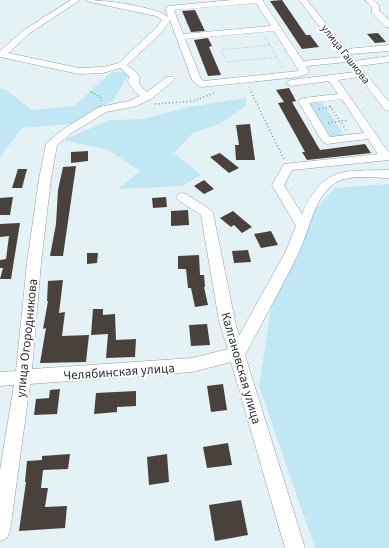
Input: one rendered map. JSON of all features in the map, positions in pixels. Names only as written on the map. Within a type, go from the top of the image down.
[{"type":"street","points":[[76,0],[8,45],[1,54],[79,71],[103,70],[122,65],[159,30],[166,19],[158,14],[90,0]]},
{"type":"street","points":[[258,0],[277,28],[304,72],[298,74],[202,84],[197,80],[169,8],[258,0]]},
{"type":"street","name":"улица Гашкова","points":[[303,0],[389,108]]},
{"type":"street","points":[[369,0],[376,7],[375,11],[389,24]]},
{"type":"street","points":[[181,37],[277,28]]},
{"type":"street","points":[[300,64],[349,58],[389,48]]},
{"type":"street","points":[[349,58],[389,59]]},
{"type":"street","points":[[122,65],[134,75],[133,82],[138,90],[151,100]]},
{"type":"street","points":[[217,91],[361,74]]},
{"type":"street","points":[[302,225],[278,185],[288,167],[386,157],[332,78]]},
{"type":"street","points":[[103,110],[151,100],[170,79]]},
{"type":"street","points":[[345,96],[302,101],[327,141],[372,135]]},
{"type":"street","name":"улица Огородникова","points":[[0,531],[23,378],[34,263],[45,179],[52,144],[66,132],[103,110]]},
{"type":"street","points":[[237,354],[294,249],[302,225],[322,188],[332,180],[346,175],[389,174]]},
{"type":"street","name":"Калгановская улица","points":[[182,197],[206,213],[227,322],[295,548]]},
{"type":"street","name":"Челябинская улица","points":[[0,379],[192,365],[237,354]]},
{"type":"path","points":[[260,30],[288,75]]},
{"type":"path","points":[[270,45],[221,50],[227,62],[277,57]]},
{"type":"path","points":[[103,110],[100,97],[88,90],[105,77]]},
{"type":"path","points":[[249,87],[288,167]]},
{"type":"path","points":[[151,100],[170,104],[207,98],[217,91]]},
{"type":"path","points":[[325,99],[351,138]]},
{"type":"path","points":[[316,124],[361,119]]},
{"type":"shaded area","points":[[112,72],[130,72],[113,101],[92,112],[80,123],[22,128],[0,157],[0,89],[5,89],[32,110],[74,106]]},
{"type":"shaded area","points":[[246,98],[246,106],[219,124],[193,133],[174,153],[201,175],[182,186],[118,189],[140,171],[108,150],[64,140],[109,120],[144,119],[188,107]]},
{"type":"shaded area","points":[[321,101],[345,136],[333,138],[326,135],[308,106],[310,102]]},
{"type":"shaded area","points":[[389,184],[389,548],[315,548],[259,386],[275,283],[309,216],[335,188]]},
{"type":"building","points":[[282,0],[306,35],[310,35],[319,47],[302,49],[270,1]]},
{"type":"building","points":[[195,10],[205,31],[191,32],[182,11]]},
{"type":"building","points":[[378,33],[386,42],[375,43],[367,34]]},
{"type":"building","points":[[208,38],[212,46],[209,47],[221,75],[208,76],[194,40]]},
{"type":"building","points":[[289,88],[296,101],[292,102],[320,150],[365,144],[371,153],[307,160],[302,152],[305,152],[278,103],[284,102],[276,90]]},
{"type":"building","points":[[250,124],[255,160],[236,160],[235,145],[239,145],[236,125]]},
{"type":"building","points":[[88,151],[88,161],[71,163],[71,152]]},
{"type":"building","points":[[220,153],[239,168],[229,173],[210,157]]},
{"type":"building","points":[[76,166],[63,256],[50,256],[56,224],[58,190],[63,167]]},
{"type":"building","points":[[18,169],[27,169],[22,188],[12,188]]},
{"type":"building","points":[[204,180],[214,189],[204,194],[194,186]]},
{"type":"building","points":[[13,197],[10,215],[0,215],[0,198]]},
{"type":"building","points":[[166,197],[167,207],[153,208],[152,198]]},
{"type":"building","points":[[188,210],[189,225],[171,226],[171,211]]},
{"type":"building","points":[[233,211],[252,227],[242,233],[234,225],[231,227],[220,218]]},
{"type":"building","points":[[20,223],[11,279],[0,279],[3,268],[0,268],[0,260],[6,259],[9,236],[0,237],[0,224]]},
{"type":"building","points":[[271,231],[278,245],[261,248],[254,234]]},
{"type":"building","points":[[248,250],[251,262],[234,263],[232,251]]},
{"type":"building","points":[[87,253],[98,253],[97,263],[87,264]]},
{"type":"building","points":[[199,255],[200,275],[204,275],[204,287],[208,305],[195,307],[191,288],[188,288],[186,269],[178,269],[178,256]]},
{"type":"building","points":[[63,280],[59,313],[65,312],[62,336],[89,335],[86,362],[40,363],[46,328],[43,329],[48,301],[48,281]]},
{"type":"building","points":[[93,309],[103,309],[103,315],[115,314],[116,340],[136,339],[135,357],[106,358],[108,334],[91,335]]},
{"type":"building","points":[[207,324],[210,345],[191,346],[189,325]]},
{"type":"building","points":[[223,384],[227,410],[211,412],[207,386]]},
{"type":"building","points":[[60,389],[57,414],[34,415],[36,399],[49,398],[50,390]]},
{"type":"building","points":[[136,391],[136,406],[117,407],[117,412],[94,414],[96,393]]},
{"type":"building","points":[[228,443],[232,465],[207,468],[203,447]]},
{"type":"building","points":[[70,454],[68,469],[43,470],[41,488],[48,488],[45,507],[67,506],[65,528],[19,531],[26,482],[27,461],[42,460],[42,456]]},
{"type":"building","points":[[167,454],[169,482],[149,485],[147,457]]},
{"type":"building","points":[[241,500],[248,535],[215,541],[209,505]]}]
